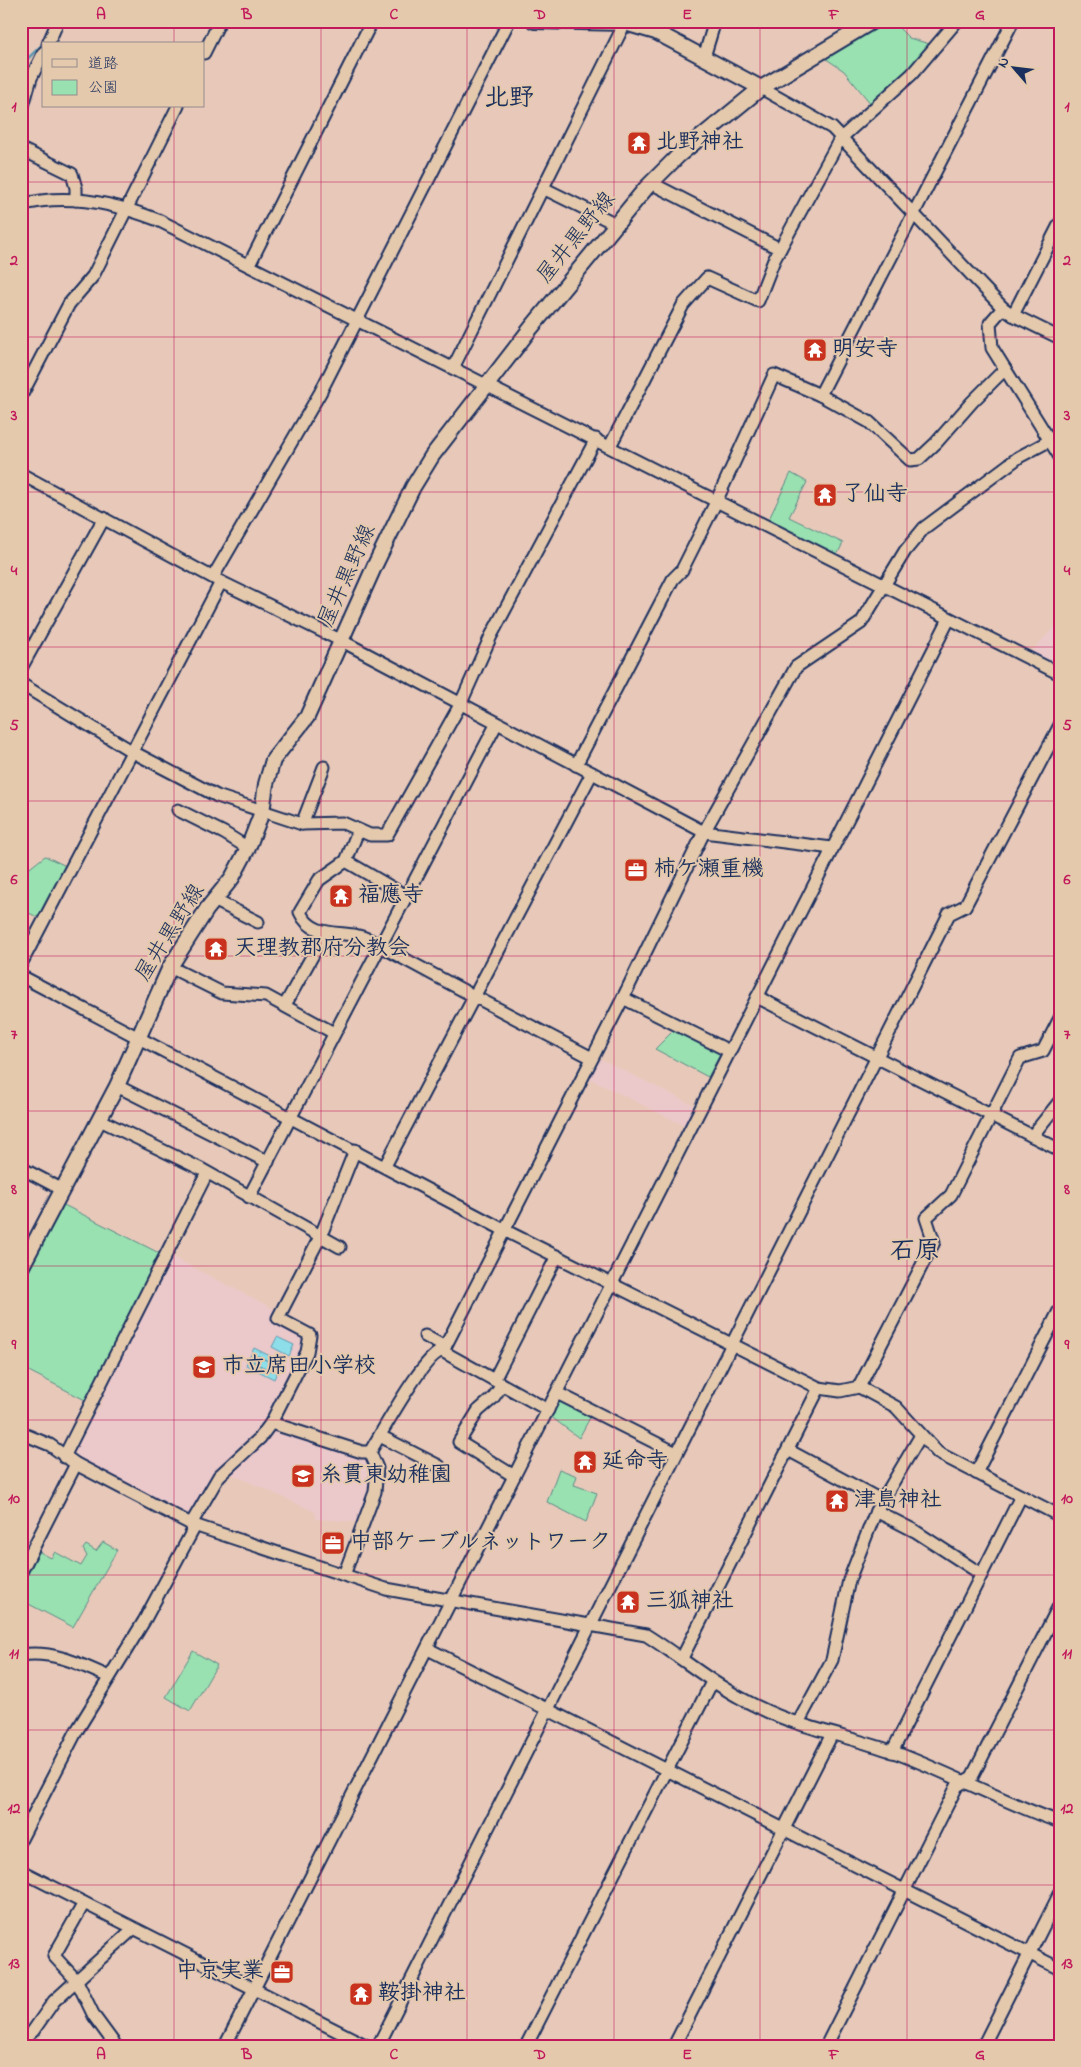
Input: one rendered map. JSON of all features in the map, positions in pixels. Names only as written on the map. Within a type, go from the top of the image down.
[{"type":"main road","points":[[534,21],[625,22],[656,32],[760,88]]},
{"type":"main road","name":"屋井黒野線","points":[[21,1268],[117,1086],[170,967],[214,900],[232,878],[248,848],[262,812],[266,784],[273,760],[307,717],[375,564],[413,487],[432,456],[486,385],[616,224],[678,155],[760,88],[873,21]]},
{"type":"street","points":[[205,51],[220,21]]},
{"type":"street","points":[[248,265],[372,21]]},
{"type":"street","points":[[21,964],[133,752],[217,579],[320,393],[358,320],[509,21]]},
{"type":"street","points":[[704,57],[715,21]]},
{"type":"street","points":[[610,446],[691,293],[707,278],[758,301],[780,249],[840,139],[912,74],[957,21]]},
{"type":"street","points":[[820,395],[1013,21]]},
{"type":"street","points":[[452,368],[625,22]]},
{"type":"street","points":[[48,42],[53,23]]},
{"type":"street","points":[[21,114],[31,78],[42,56]]},
{"type":"street","points":[[760,88],[832,128],[840,139],[915,214],[1003,308],[1013,315],[1060,338]]},
{"type":"street","points":[[21,396],[69,304],[93,276],[177,108]]},
{"type":"street","points":[[21,149],[72,174],[76,188],[76,200]]},
{"type":"street","points":[[651,183],[780,249]]},
{"type":"street","points":[[543,188],[616,224]]},
{"type":"street","points":[[21,205],[76,200],[128,209],[158,220],[610,446],[830,560],[884,585],[1060,674]]},
{"type":"street","points":[[1013,315],[1060,223]]},
{"type":"street","points":[[1003,308],[992,318],[990,332],[992,348],[1060,457]]},
{"type":"street","points":[[576,764],[673,579],[682,570],[716,502],[774,375],[820,395],[869,422],[910,460],[919,459],[1005,369]]},
{"type":"street","points":[[370,1452],[424,1364],[443,1349],[624,998],[704,832],[796,667],[861,623],[905,551],[928,524],[1019,457],[1049,441],[1060,431]]},
{"type":"street","points":[[21,684],[133,752],[217,796],[302,824],[343,824],[370,835],[387,835],[460,704],[491,636],[596,439]]},
{"type":"street","points":[[21,474],[217,579],[342,641],[704,832],[832,848]]},
{"type":"street","points":[[21,668],[104,518]]},
{"type":"street","points":[[225,2046],[949,619]]},
{"type":"street","points":[[249,1197],[497,723]]},
{"type":"street","points":[[378,2046],[949,914],[965,906],[1060,725]]},
{"type":"street","points":[[302,824],[309,789],[324,768]]},
{"type":"street","points":[[385,1166],[592,773]]},
{"type":"street","points":[[178,810],[224,833],[248,848]]},
{"type":"street","points":[[358,831],[346,861],[319,880],[300,912],[304,920],[325,933],[368,939],[592,1058]]},
{"type":"street","points":[[346,861],[406,896]]},
{"type":"street","points":[[214,900],[258,922]]},
{"type":"street","points":[[285,1005],[325,933]]},
{"type":"street","points":[[170,967],[222,993],[266,996],[334,1033]]},
{"type":"street","points":[[21,976],[504,1230],[819,1388],[840,1391],[859,1387],[896,1407],[938,1452],[1060,1516]]},
{"type":"street","points":[[757,997],[1060,1150]]},
{"type":"street","points":[[624,998],[729,1051]]},
{"type":"street","points":[[859,1387],[934,1242],[926,1218],[951,1195],[1020,1058],[1043,1051],[1060,1018]]},
{"type":"street","points":[[117,1086],[268,1162]]},
{"type":"street","points":[[1032,1136],[1060,1100]]},
{"type":"street","points":[[100,1120],[174,1156],[340,1247]]},
{"type":"street","points":[[21,1839],[76,1732],[144,1621],[189,1539],[193,1530],[191,1524],[219,1476],[260,1438],[271,1422],[307,1352],[310,1335],[278,1318],[320,1235],[355,1150]]},
{"type":"street","points":[[21,1168],[63,1190]]},
{"type":"street","points":[[64,1457],[206,1174]]},
{"type":"street","points":[[514,1476],[459,1442],[478,1411],[493,1398],[498,1383],[557,1256]]},
{"type":"street","points":[[976,1472],[1060,1309]]},
{"type":"street","points":[[425,1336],[498,1383],[548,1410]]},
{"type":"street","points":[[682,1658],[819,1388]]},
{"type":"street","points":[[556,1393],[676,1453]]},
{"type":"street","points":[[271,1422],[362,1452],[370,1452]]},
{"type":"street","points":[[21,1433],[50,1445],[76,1464],[191,1524],[386,1589],[646,1635],[682,1658],[712,1682],[758,1707],[798,1723],[892,1752],[1060,1822]]},
{"type":"street","points":[[798,1723],[832,1660],[849,1580],[876,1511],[921,1435]]},
{"type":"street","points":[[380,1436],[439,1466]]},
{"type":"street","points":[[788,1450],[881,1500]]},
{"type":"street","points":[[344,1575],[375,1492],[377,1468],[370,1452]]},
{"type":"street","points":[[21,1572],[76,1464]]},
{"type":"street","points":[[892,1752],[1022,1496]]},
{"type":"street","points":[[876,1511],[915,1531],[982,1574]]},
{"type":"street","points":[[826,2046],[957,1786],[965,1783],[972,1777],[1060,1604]]},
{"type":"street","points":[[428,1649],[1060,1969]]},
{"type":"street","points":[[21,1654],[39,1652],[75,1662],[108,1677]]},
{"type":"street","points":[[526,2046],[712,1682]]},
{"type":"street","points":[[674,2046],[832,1734]]},
{"type":"street","points":[[21,1871],[132,1929],[367,2046]]},
{"type":"street","points":[[983,2046],[1060,1893]]},
{"type":"street","points":[[84,1903],[54,1956],[77,1981],[94,2016],[116,2046]]},
{"type":"street","points":[[21,2042],[33,2031],[54,2001],[132,1929]]},
{"type":"shaded area","points":[[1056,625],[1060,627],[1060,670],[1030,653]]},
{"type":"shaded area","points":[[599,1058],[695,1106],[685,1126],[588,1078]]},
{"type":"shaded area","name":"市立席田小学校","points":[[169,1255],[278,1311],[307,1343],[284,1396],[256,1435],[193,1513],[185,1515],[88,1466],[69,1453],[89,1413],[97,1412],[104,1398],[101,1392]]},
{"type":"shaded area","name":"糸貫東幼稚園","points":[[276,1428],[366,1458],[371,1462],[370,1495],[358,1522],[316,1519],[315,1512],[229,1473],[270,1429]]},
{"type":"green space","points":[[887,21],[892,21],[909,38],[933,45],[871,104],[844,71],[825,58]]},
{"type":"green space","points":[[791,473],[807,482],[789,517],[843,543],[837,555],[768,521]]},
{"type":"green space","points":[[45,856],[70,868],[41,919],[21,909],[21,875]]},
{"type":"green space","points":[[676,1028],[722,1051],[708,1077],[655,1049]]},
{"type":"green space","points":[[60,1203],[161,1254],[87,1401],[21,1367],[21,1277]]},
{"type":"green space","points":[[564,1400],[592,1414],[579,1438],[550,1416],[557,1401]]},
{"type":"green space","points":[[559,1469],[577,1476],[574,1485],[597,1493],[586,1522],[547,1502]]},
{"type":"green space","points":[[103,1542],[117,1550],[73,1627],[21,1600],[21,1584],[38,1551],[51,1558],[55,1552],[81,1566],[87,1556],[83,1549],[86,1545],[96,1551]]},
{"type":"green space","points":[[193,1651],[217,1665],[190,1711],[166,1697]]},
{"type":"water","points":[[277,1337],[294,1345],[289,1356],[272,1347]]},
{"type":"water","points":[[254,1348],[282,1362],[274,1379],[246,1365]]},
{"type":"waterway","points":[[21,65],[42,45]]},
{"type":"place","name":"北野神社","points":[[639,143]]},
{"type":"place","name":"明安寺","points":[[815,350]]},
{"type":"place","name":"了仙寺","points":[[825,495]]},
{"type":"place","name":"柿ケ瀬重機","points":[[636,870]]},
{"type":"place","name":"福應寺","points":[[341,896]]},
{"type":"place","name":"天理教郡府分教会","points":[[216,949]]},
{"type":"place","name":"市立席田小学校","points":[[204,1367]]},
{"type":"place","name":"延命寺","points":[[585,1462]]},
{"type":"place","name":"糸貫東幼稚園","points":[[303,1476]]},
{"type":"place","name":"津島神社","points":[[837,1501]]},
{"type":"place","name":"中部ケーブルネットワーク","points":[[333,1543]]},
{"type":"place","name":"三狐神社","points":[[628,1602]]},
{"type":"place","name":"中京実業","points":[[282,1972]]},
{"type":"place","name":"鞍掛神社","points":[[361,1994]]},
{"type":"district","name":"北野","points":[[509,99]]},
{"type":"district","name":"石原","points":[[915,1252]]}]
